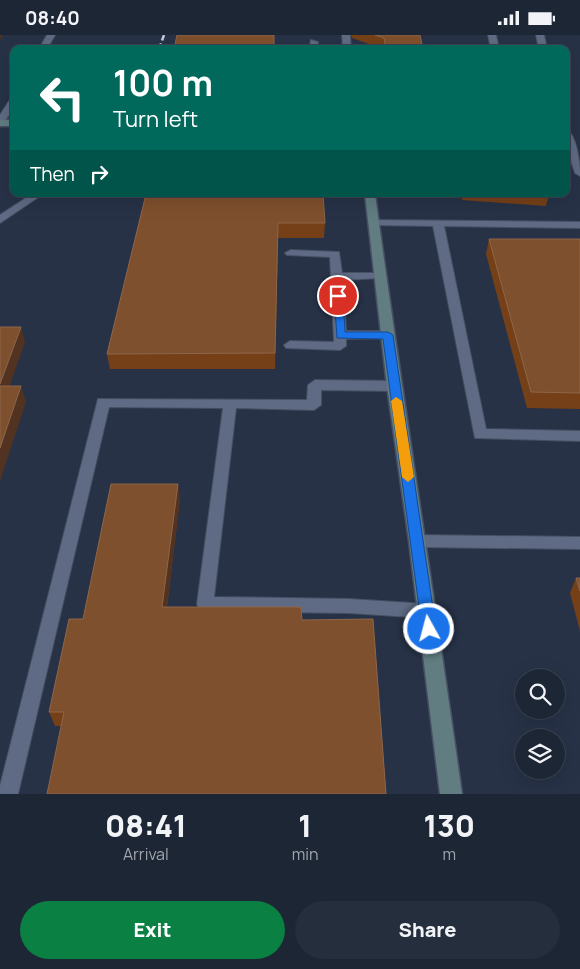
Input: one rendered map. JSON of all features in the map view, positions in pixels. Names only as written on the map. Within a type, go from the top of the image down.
[{"type":"street","points":[[370,197],[394,386],[418,541],[451,794]]},
{"type":"lane","points":[[0,123],[10,105]]},
{"type":"lane","points":[[570,144],[580,173]]},
{"type":"lane","points":[[0,220],[34,197]]},
{"type":"lane","points":[[374,223],[580,225]]},
{"type":"lane","points":[[438,223],[480,434],[580,436]]},
{"type":"lane","points":[[290,345],[340,346],[335,254],[292,253]]},
{"type":"lane","points":[[337,277],[380,275]]},
{"type":"lane","points":[[340,335],[388,335]]},
{"type":"lane","points":[[8,794],[103,402],[314,405],[315,385],[394,386]]},
{"type":"lane","points":[[230,403],[205,604],[349,606],[427,611]]},
{"type":"lane","points":[[418,541],[580,543]]},
{"type":"building","points":[[177,35],[274,35],[274,45],[175,45]]},
{"type":"building","points":[[375,35],[420,35],[422,45],[385,45],[384,38]]},
{"type":"building","points":[[145,197],[323,197],[325,223],[278,223],[275,353],[107,354]]},
{"type":"building","points":[[489,239],[580,239],[580,393],[531,392]]},
{"type":"building","points":[[0,327],[21,327],[0,384]]},
{"type":"building","points":[[0,386],[21,386],[0,448]]},
{"type":"building","points":[[111,484],[178,484],[162,607],[301,607],[302,620],[373,619],[386,794],[47,794],[64,712],[49,712],[69,619],[83,619]]},
{"type":"building","points":[[576,578],[580,578],[580,591]]},
{"type":"railway","points":[[160,45],[164,35]]},
{"type":"slow traffic","points":[[396,401],[408,477]]},
{"type":"route","points":[[338,296],[340,335],[388,335],[429,629]]}]
